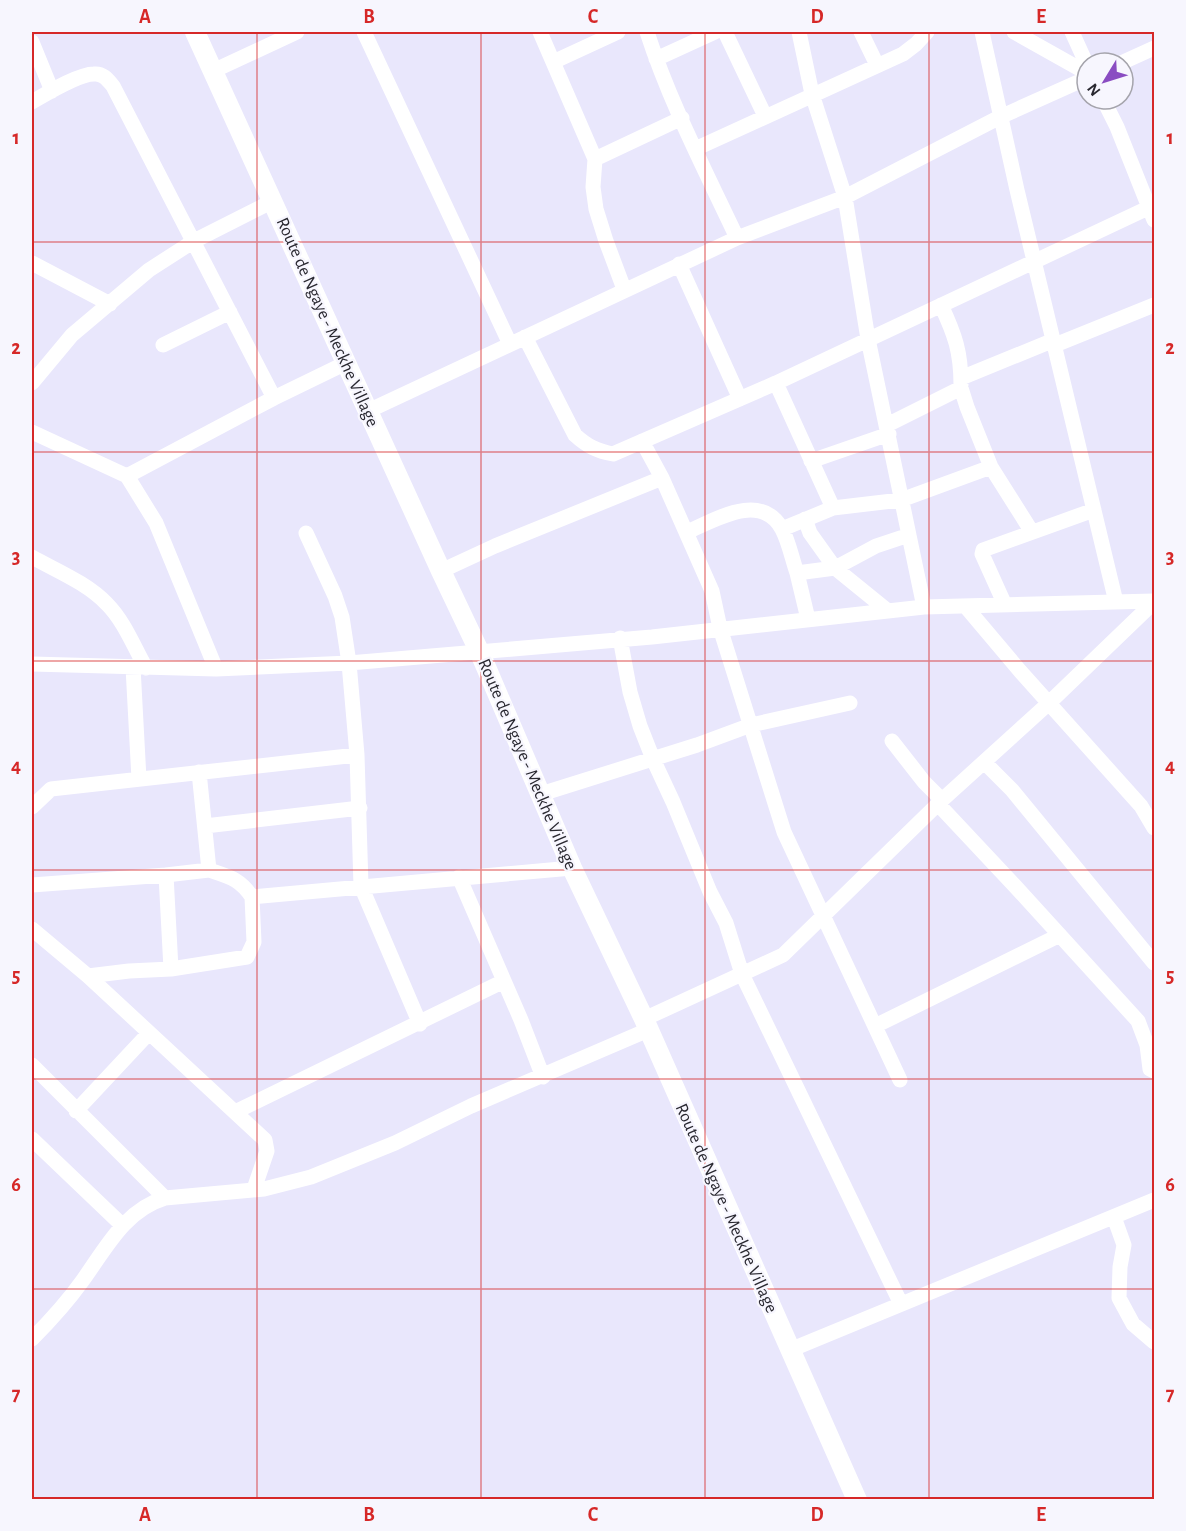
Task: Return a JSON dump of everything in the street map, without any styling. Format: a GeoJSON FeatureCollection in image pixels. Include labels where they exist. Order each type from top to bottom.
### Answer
{"type":"FeatureCollection","features":[{"type":"Feature","properties":{"kind":"main road","name":"Route de Ngaye - Meckhe Village"},"geometry":{"type":"LineString","coordinates":[[195,32],[480,653],[572,867],[646,1025],[856,1500]]}},
{"type":"Feature","properties":{"kind":"street"},"geometry":{"type":"LineString","coordinates":[[213,71],[297,32]]}},
{"type":"Feature","properties":{"kind":"street"},"geometry":{"type":"LineString","coordinates":[[364,32],[510,344]]}},
{"type":"Feature","properties":{"kind":"street"},"geometry":{"type":"LineString","coordinates":[[540,32],[595,159],[593,186],[596,209],[624,289]]}},
{"type":"Feature","properties":{"kind":"street"},"geometry":{"type":"LineString","coordinates":[[553,62],[618,32]]}},
{"type":"Feature","properties":{"kind":"street"},"geometry":{"type":"LineString","coordinates":[[648,32],[656,59],[737,238]]}},
{"type":"Feature","properties":{"kind":"street"},"geometry":{"type":"LineString","coordinates":[[656,59],[715,32]]}},
{"type":"Feature","properties":{"kind":"street"},"geometry":{"type":"LineString","coordinates":[[725,32],[765,116]]}},
{"type":"Feature","properties":{"kind":"street"},"geometry":{"type":"LineString","coordinates":[[799,32],[812,94],[845,197],[868,339],[924,608]]}},
{"type":"Feature","properties":{"kind":"street"},"geometry":{"type":"LineString","coordinates":[[861,32],[877,65]]}},
{"type":"Feature","properties":{"kind":"street"},"geometry":{"type":"LineString","coordinates":[[695,149],[903,54],[927,32]]}},
{"type":"Feature","properties":{"kind":"street"},"geometry":{"type":"LineString","coordinates":[[982,32],[1000,117],[1116,602]]}},
{"type":"Feature","properties":{"kind":"street"},"geometry":{"type":"LineString","coordinates":[[1014,32],[1075,66]]}},
{"type":"Feature","properties":{"kind":"street"},"geometry":{"type":"LineString","coordinates":[[1072,32],[1081,51]]}},
{"type":"Feature","properties":{"kind":"street"},"geometry":{"type":"LineString","coordinates":[[32,42],[52,91]]}},
{"type":"Feature","properties":{"kind":"street"},"geometry":{"type":"LineString","coordinates":[[1135,57],[1155,48]]}},
{"type":"Feature","properties":{"kind":"street"},"geometry":{"type":"LineString","coordinates":[[32,102],[95,73],[106,77],[113,86],[274,398]]}},
{"type":"Feature","properties":{"kind":"street"},"geometry":{"type":"LineString","coordinates":[[368,411],[679,264],[737,238],[845,197],[1000,117],[1075,83]]}},
{"type":"Feature","properties":{"kind":"street"},"geometry":{"type":"LineString","coordinates":[[525,337],[575,435],[586,445],[599,452],[613,454],[776,383],[1035,261],[1152,214],[1109,111]]}},
{"type":"Feature","properties":{"kind":"street"},"geometry":{"type":"LineString","coordinates":[[595,159],[682,118]]}},
{"type":"Feature","properties":{"kind":"street"},"geometry":{"type":"LineString","coordinates":[[32,383],[72,335],[149,270],[194,241],[273,201]]}},
{"type":"Feature","properties":{"kind":"street"},"geometry":{"type":"LineString","coordinates":[[32,263],[110,304]]}},
{"type":"Feature","properties":{"kind":"street"},"geometry":{"type":"LineString","coordinates":[[679,264],[740,399]]}},
{"type":"Feature","properties":{"kind":"street"},"geometry":{"type":"LineString","coordinates":[[811,461],[888,430],[961,383],[1054,343],[1155,304]]}},
{"type":"Feature","properties":{"kind":"street"},"geometry":{"type":"LineString","coordinates":[[941,305],[956,338],[961,383],[967,407],[991,467],[1032,532]]}},
{"type":"Feature","properties":{"kind":"street"},"geometry":{"type":"LineString","coordinates":[[163,345],[230,312]]}},
{"type":"Feature","properties":{"kind":"street"},"geometry":{"type":"LineString","coordinates":[[127,476],[274,398],[346,363]]}},
{"type":"Feature","properties":{"kind":"street"},"geometry":{"type":"LineString","coordinates":[[776,383],[833,508]]}},
{"type":"Feature","properties":{"kind":"street"},"geometry":{"type":"LineString","coordinates":[[32,432],[127,476],[156,523],[216,669]]}},
{"type":"Feature","properties":{"kind":"street"},"geometry":{"type":"LineString","coordinates":[[642,441],[662,478],[712,591],[720,628],[784,832],[900,1080]]}},
{"type":"Feature","properties":{"kind":"street"},"geometry":{"type":"LineString","coordinates":[[782,529],[833,508],[901,500],[991,467]]}},
{"type":"Feature","properties":{"kind":"street"},"geometry":{"type":"LineString","coordinates":[[441,571],[495,546],[662,478]]}},
{"type":"Feature","properties":{"kind":"street"},"geometry":{"type":"LineString","coordinates":[[687,532],[729,513],[759,510],[770,514],[782,529],[797,573],[808,619]]}},
{"type":"Feature","properties":{"kind":"street"},"geometry":{"type":"LineString","coordinates":[[1005,605],[982,554],[983,550],[1094,510]]}},
{"type":"Feature","properties":{"kind":"street"},"geometry":{"type":"LineString","coordinates":[[805,519],[810,533],[835,568],[888,611]]}},
{"type":"Feature","properties":{"kind":"street"},"geometry":{"type":"LineString","coordinates":[[306,533],[335,596],[342,618],[349,663],[357,754],[361,886],[420,1023]]}},
{"type":"Feature","properties":{"kind":"street"},"geometry":{"type":"LineString","coordinates":[[797,573],[835,568],[876,546],[909,535]]}},
{"type":"Feature","properties":{"kind":"street"},"geometry":{"type":"LineString","coordinates":[[32,557],[89,589],[107,603],[117,616],[140,667],[139,779]]}},
{"type":"Feature","properties":{"kind":"street"},"geometry":{"type":"LineString","coordinates":[[32,664],[216,669],[349,663],[480,653],[924,608],[1155,601]]}},
{"type":"Feature","properties":{"kind":"street"},"geometry":{"type":"LineString","coordinates":[[32,1339],[82,1282],[122,1225],[145,1206],[165,1198],[264,1189],[311,1177],[395,1143],[471,1106],[543,1077],[783,955],[940,802],[1049,703],[1155,601]]}},
{"type":"Feature","properties":{"kind":"street"},"geometry":{"type":"LineString","coordinates":[[966,607],[1141,806],[1155,828]]}},
{"type":"Feature","properties":{"kind":"street"},"geometry":{"type":"LineString","coordinates":[[620,639],[630,692],[653,759],[710,892],[726,923],[742,974],[901,1304]]}},
{"type":"Feature","properties":{"kind":"street"},"geometry":{"type":"LineString","coordinates":[[541,794],[751,725],[850,703]]}},
{"type":"Feature","properties":{"kind":"street"},"geometry":{"type":"LineString","coordinates":[[892,741],[940,802],[1138,1021],[1147,1045],[1150,1069],[1155,1071]]}},
{"type":"Feature","properties":{"kind":"street"},"geometry":{"type":"LineString","coordinates":[[32,807],[51,789],[357,754]]}},
{"type":"Feature","properties":{"kind":"street"},"geometry":{"type":"LineString","coordinates":[[984,762],[1012,790],[1155,963]]}},
{"type":"Feature","properties":{"kind":"street"},"geometry":{"type":"LineString","coordinates":[[200,772],[209,870]]}},
{"type":"Feature","properties":{"kind":"street"},"geometry":{"type":"LineString","coordinates":[[205,826],[360,808]]}},
{"type":"Feature","properties":{"kind":"street"},"geometry":{"type":"LineString","coordinates":[[252,897],[572,867]]}},
{"type":"Feature","properties":{"kind":"street"},"geometry":{"type":"LineString","coordinates":[[32,885],[209,870],[234,878],[244,885],[252,897],[254,942],[247,957],[171,969],[88,976]]}},
{"type":"Feature","properties":{"kind":"street"},"geometry":{"type":"LineString","coordinates":[[166,875],[171,969]]}},
{"type":"Feature","properties":{"kind":"street"},"geometry":{"type":"LineString","coordinates":[[459,877],[543,1077]]}},
{"type":"Feature","properties":{"kind":"street"},"geometry":{"type":"LineString","coordinates":[[32,929],[88,976],[265,1140],[267,1151],[254,1189]]}},
{"type":"Feature","properties":{"kind":"street"},"geometry":{"type":"LineString","coordinates":[[874,1026],[1060,935]]}},
{"type":"Feature","properties":{"kind":"street"},"geometry":{"type":"LineString","coordinates":[[236,1112],[504,981]]}},
{"type":"Feature","properties":{"kind":"street"},"geometry":{"type":"LineString","coordinates":[[76,1111],[149,1033]]}},
{"type":"Feature","properties":{"kind":"street"},"geometry":{"type":"LineString","coordinates":[[32,1065],[165,1198]]}},
{"type":"Feature","properties":{"kind":"street"},"geometry":{"type":"LineString","coordinates":[[32,1139],[122,1225]]}},
{"type":"Feature","properties":{"kind":"street"},"geometry":{"type":"LineString","coordinates":[[790,1350],[1155,1200]]}},
{"type":"Feature","properties":{"kind":"street"},"geometry":{"type":"LineString","coordinates":[[1114,1217],[1124,1245],[1120,1267],[1119,1298],[1133,1324],[1155,1342]]}}]}
